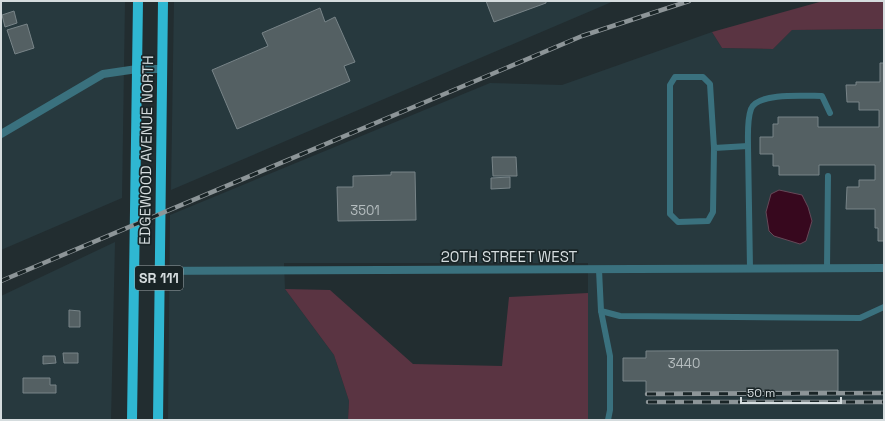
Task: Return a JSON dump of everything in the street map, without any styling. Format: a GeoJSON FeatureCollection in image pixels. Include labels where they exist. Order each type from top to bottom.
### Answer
{"type":"FeatureCollection","features":[{"type":"Feature","properties":{"kind":"main road","name":"EDGEWOOD AVENUE NORTH"},"geometry":{"type":"LineString","coordinates":[[132,420],[138,1]]}},
{"type":"Feature","properties":{"kind":"main road","name":"EDGEWOOD AVENUE NORTH"},"geometry":{"type":"LineString","coordinates":[[158,420],[162,213],[163,1]]}},
{"type":"Feature","properties":{"kind":"street"},"geometry":{"type":"LineString","coordinates":[[1,134],[103,74],[137,69],[163,69]]}},
{"type":"Feature","properties":{"kind":"street","name":"20TH STREET WEST"},"geometry":{"type":"LineString","coordinates":[[134,271],[884,268]]}},
{"type":"Feature","properties":{"kind":"lane"},"geometry":{"type":"LineString","coordinates":[[703,76],[710,84],[714,148],[713,212],[708,221],[678,222],[670,214],[670,85],[675,77],[703,76]]}},
{"type":"Feature","properties":{"kind":"lane"},"geometry":{"type":"LineString","coordinates":[[750,268],[748,146],[751,107],[757,101],[768,97],[822,96],[830,113]]}},
{"type":"Feature","properties":{"kind":"lane"},"geometry":{"type":"LineString","coordinates":[[714,148],[748,146]]}},
{"type":"Feature","properties":{"kind":"lane"},"geometry":{"type":"LineString","coordinates":[[828,176],[828,268]]}},
{"type":"Feature","properties":{"kind":"lane"},"geometry":{"type":"LineString","coordinates":[[599,270],[601,311],[610,356],[610,410],[608,420]]}},
{"type":"Feature","properties":{"kind":"lane"},"geometry":{"type":"LineString","coordinates":[[601,311],[620,316],[860,318],[884,307]]}},
{"type":"Feature","properties":{"kind":"shaded area"},"geometry":{"type":"Polygon","coordinates":[[[1,1],[125,1],[122,198],[1,250],[1,1]]]}},
{"type":"Feature","properties":{"kind":"shaded area"},"geometry":{"type":"Polygon","coordinates":[[[174,1],[614,1],[171,190],[174,1]]]}},
{"type":"Feature","properties":{"kind":"shaded area"},"geometry":{"type":"Polygon","coordinates":[[[823,1],[884,1],[884,29],[792,30],[773,49],[722,48],[712,32],[823,1]]]}},
{"type":"Feature","properties":{"kind":"shaded area"},"geometry":{"type":"Polygon","coordinates":[[[884,29],[884,420],[588,420],[588,263],[284,263],[285,289],[334,355],[349,401],[348,420],[168,420],[170,215],[490,83],[562,85],[712,32],[722,48],[773,49],[792,30],[884,29]]]}},
{"type":"Feature","properties":{"kind":"shaded area"},"geometry":{"type":"Polygon","coordinates":[[[779,190],[802,195],[808,207],[812,221],[806,241],[800,244],[774,236],[769,231],[766,212],[771,194],[779,190]]]}},
{"type":"Feature","properties":{"kind":"shaded area"},"geometry":{"type":"Polygon","coordinates":[[[115,242],[111,420],[1,420],[1,296],[115,242]]]}},
{"type":"Feature","properties":{"kind":"shaded area"},"geometry":{"type":"Polygon","coordinates":[[[285,289],[330,290],[413,364],[502,366],[509,297],[588,293],[588,420],[348,420],[349,401],[334,355],[285,289]]]}},
{"type":"Feature","properties":{"kind":"building"},"geometry":{"type":"Polygon","coordinates":[[[486,1],[546,1],[546,3],[494,22],[486,1]]]}},
{"type":"Feature","properties":{"kind":"building"},"geometry":{"type":"Polygon","coordinates":[[[320,8],[325,22],[335,17],[355,62],[344,66],[350,81],[237,129],[212,70],[268,46],[262,33],[320,8]]]}},
{"type":"Feature","properties":{"kind":"building"},"geometry":{"type":"Polygon","coordinates":[[[14,11],[17,23],[5,27],[2,15],[14,11]]]}},
{"type":"Feature","properties":{"kind":"building"},"geometry":{"type":"Polygon","coordinates":[[[27,24],[34,48],[15,54],[7,30],[27,24]]]}},
{"type":"Feature","properties":{"kind":"building"},"geometry":{"type":"Polygon","coordinates":[[[880,63],[884,63],[884,241],[878,241],[878,228],[875,228],[875,209],[846,209],[847,187],[859,187],[859,180],[875,180],[875,165],[819,165],[819,175],[779,175],[779,166],[773,166],[773,154],[760,154],[760,137],[773,137],[773,124],[778,124],[778,117],[818,117],[818,127],[879,127],[879,110],[859,110],[859,102],[847,102],[846,85],[856,85],[856,82],[880,82],[880,63]]]}},
{"type":"Feature","properties":{"kind":"building"},"geometry":{"type":"Polygon","coordinates":[[[492,157],[516,157],[517,176],[493,176],[492,157]]]}},
{"type":"Feature","properties":{"kind":"building"},"geometry":{"type":"Polygon","coordinates":[[[391,172],[415,172],[416,220],[338,221],[337,187],[353,187],[353,176],[391,175],[391,172]]]}},
{"type":"Feature","properties":{"kind":"building"},"geometry":{"type":"Polygon","coordinates":[[[510,177],[510,188],[491,189],[491,178],[510,177]]]}},
{"type":"Feature","properties":{"kind":"building"},"geometry":{"type":"Polygon","coordinates":[[[69,310],[80,311],[80,327],[69,327],[69,310]]]}},
{"type":"Feature","properties":{"kind":"building"},"geometry":{"type":"Polygon","coordinates":[[[838,350],[838,391],[646,392],[646,381],[623,381],[623,358],[646,358],[646,351],[838,350]]]}},
{"type":"Feature","properties":{"kind":"building"},"geometry":{"type":"Polygon","coordinates":[[[63,353],[78,353],[78,363],[64,363],[63,353]]]}},
{"type":"Feature","properties":{"kind":"building"},"geometry":{"type":"Polygon","coordinates":[[[43,356],[55,356],[56,363],[43,364],[43,356]]]}},
{"type":"Feature","properties":{"kind":"building"},"geometry":{"type":"Polygon","coordinates":[[[23,378],[50,378],[50,385],[56,385],[56,393],[23,393],[23,378]]]}},
{"type":"Feature","properties":{"kind":"railway"},"geometry":{"type":"LineString","coordinates":[[1,281],[582,36],[689,1]]}},
{"type":"Feature","properties":{"kind":"railway"},"geometry":{"type":"LineString","coordinates":[[647,394],[884,393]]}},
{"type":"Feature","properties":{"kind":"railway"},"geometry":{"type":"LineString","coordinates":[[648,402],[884,402]]}}]}
